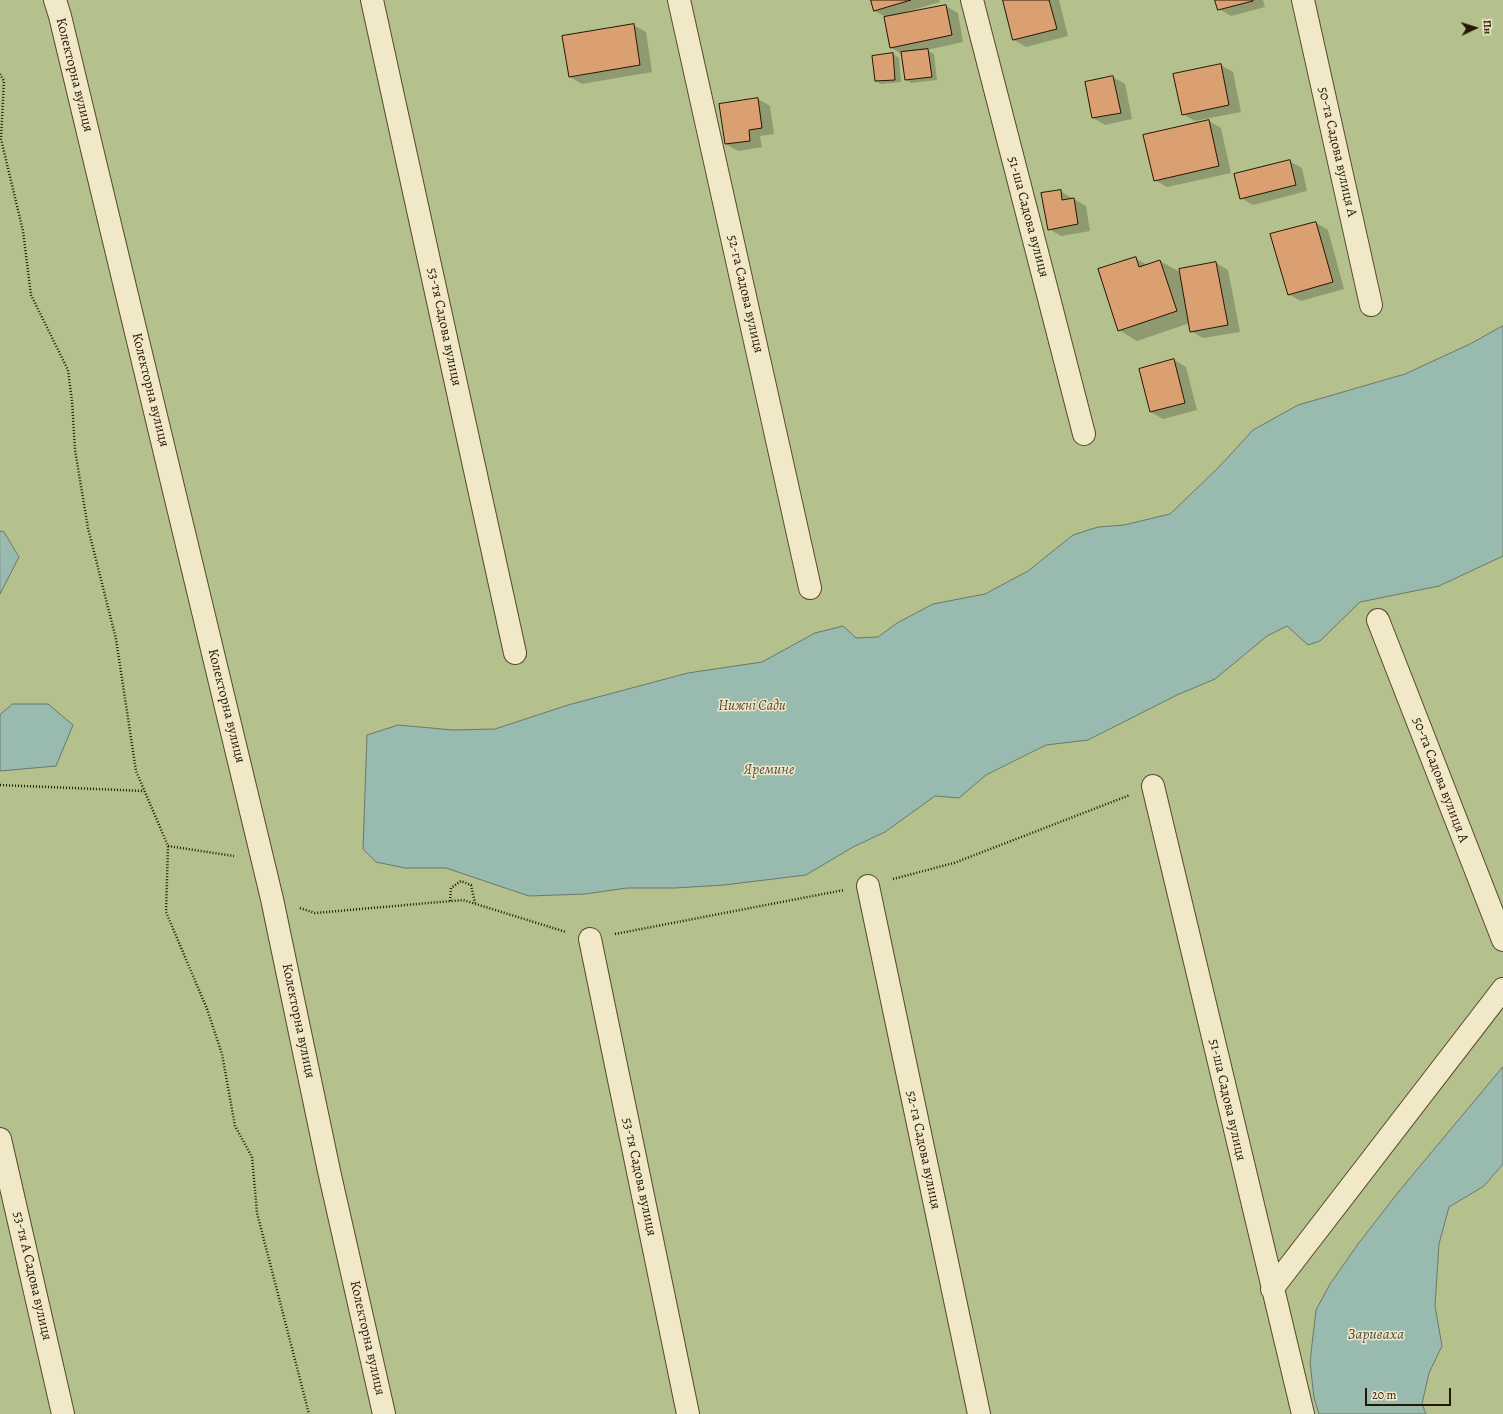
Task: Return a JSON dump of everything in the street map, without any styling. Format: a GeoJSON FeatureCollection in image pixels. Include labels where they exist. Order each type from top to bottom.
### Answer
{"type":"FeatureCollection","features":[{"type":"Feature","properties":{"kind":"street","name":"Колекторна вулиця"},"geometry":{"type":"LineString","coordinates":[[55,0],[263,860],[329,1171],[384,1414]]}},
{"type":"Feature","properties":{"kind":"street","name":"53-тя Садова вулиця"},"geometry":{"type":"LineString","coordinates":[[372,0],[515,653]]}},
{"type":"Feature","properties":{"kind":"street","name":"52-га Садова вулиця"},"geometry":{"type":"LineString","coordinates":[[679,0],[810,588]]}},
{"type":"Feature","properties":{"kind":"street","name":"51-ша Садова вулиця"},"geometry":{"type":"LineString","coordinates":[[972,0],[1084,434]]}},
{"type":"Feature","properties":{"kind":"street","name":"50-та Садова вулиця А"},"geometry":{"type":"LineString","coordinates":[[1303,0],[1371,305]]}},
{"type":"Feature","properties":{"kind":"street","name":"50-та Садова вулиця А"},"geometry":{"type":"LineString","coordinates":[[1378,620],[1503,940]]}},
{"type":"Feature","properties":{"kind":"street","name":"51-ша Садова вулиця"},"geometry":{"type":"LineString","coordinates":[[1152,786],[1303,1414]]}},
{"type":"Feature","properties":{"kind":"street","name":"52-га Садова вулиця"},"geometry":{"type":"LineString","coordinates":[[868,886],[979,1414]]}},
{"type":"Feature","properties":{"kind":"street","name":"53-тя Садова вулиця"},"geometry":{"type":"LineString","coordinates":[[590,939],[688,1414]]}},
{"type":"Feature","properties":{"kind":"street"},"geometry":{"type":"LineString","coordinates":[[1272,1289],[1503,989]]}},
{"type":"Feature","properties":{"kind":"street","name":"53-тя А Садова вулиця"},"geometry":{"type":"LineString","coordinates":[[0,1139],[63,1414]]}},
{"type":"Feature","properties":{"kind":"path"},"geometry":{"type":"LineString","coordinates":[[0,74],[4,81],[2,139],[23,232],[30,295],[68,370],[72,401],[75,450],[88,528],[116,639],[136,771],[168,846],[166,912],[207,1010],[222,1054],[235,1126],[252,1158],[257,1213],[310,1414]]}},
{"type":"Feature","properties":{"kind":"path"},"geometry":{"type":"LineString","coordinates":[[0,785],[144,791]]}},
{"type":"Feature","properties":{"kind":"path"},"geometry":{"type":"LineString","coordinates":[[272,899],[315,913],[463,900],[590,939],[868,886],[954,863],[1152,786]]}},
{"type":"Feature","properties":{"kind":"path"},"geometry":{"type":"LineString","coordinates":[[168,846],[263,860]]}},
{"type":"Feature","properties":{"kind":"path"},"geometry":{"type":"LineString","coordinates":[[450,901],[450,888],[462,881],[471,885],[476,904]]}},
{"type":"Feature","properties":{"kind":"green space","name":"Нижні Сади"},"geometry":{"type":"Polygon","coordinates":[[[0,0],[1503,0],[1503,1414],[0,1414],[0,0]]]}},
{"type":"Feature","properties":{"kind":"water","name":"Яремине"},"geometry":{"type":"Polygon","coordinates":[[[1503,326],[1503,556],[1439,586],[1360,602],[1320,641],[1308,645],[1287,626],[1267,636],[1215,679],[1177,695],[1088,740],[1046,745],[986,775],[959,798],[935,796],[885,832],[853,847],[806,875],[724,885],[675,888],[627,888],[585,894],[529,896],[446,868],[405,868],[376,862],[363,849],[367,735],[398,725],[453,730],[495,729],[568,705],[688,673],[762,662],[815,633],[843,626],[856,638],[878,637],[897,623],[933,604],[985,594],[1028,571],[1073,535],[1098,527],[1124,525],[1170,514],[1218,468],[1253,430],[1298,405],[1405,374],[1470,344],[1503,326]]]}},
{"type":"Feature","properties":{"kind":"water"},"geometry":{"type":"Polygon","coordinates":[[[0,531],[4,532],[19,557],[0,594],[0,531]]]}},
{"type":"Feature","properties":{"kind":"water"},"geometry":{"type":"Polygon","coordinates":[[[13,704],[48,704],[73,725],[56,766],[0,771],[0,715],[13,704]]]}},
{"type":"Feature","properties":{"kind":"water","name":"Зариваха"},"geometry":{"type":"Polygon","coordinates":[[[1503,1067],[1503,1164],[1484,1186],[1449,1207],[1439,1244],[1435,1306],[1442,1346],[1429,1373],[1422,1404],[1426,1414],[1319,1414],[1314,1398],[1310,1362],[1316,1310],[1330,1284],[1358,1244],[1400,1190],[1503,1067]]]}},
{"type":"Feature","properties":{"kind":"building"},"geometry":{"type":"Polygon","coordinates":[[[871,0],[911,0],[874,11],[871,0]]]}},
{"type":"Feature","properties":{"kind":"building"},"geometry":{"type":"Polygon","coordinates":[[[1003,0],[1049,0],[1057,29],[1013,40],[1003,0]]]}},
{"type":"Feature","properties":{"kind":"building"},"geometry":{"type":"Polygon","coordinates":[[[1215,0],[1253,0],[1253,1],[1218,10],[1215,0]]]}},
{"type":"Feature","properties":{"kind":"building"},"geometry":{"type":"Polygon","coordinates":[[[946,5],[952,35],[890,48],[884,17],[946,5]]]}},
{"type":"Feature","properties":{"kind":"building"},"geometry":{"type":"Polygon","coordinates":[[[634,24],[640,65],[569,77],[562,36],[634,24]]]}},
{"type":"Feature","properties":{"kind":"building"},"geometry":{"type":"Polygon","coordinates":[[[928,49],[932,77],[905,80],[901,52],[928,49]]]}},
{"type":"Feature","properties":{"kind":"building"},"geometry":{"type":"Polygon","coordinates":[[[893,53],[895,80],[875,81],[872,56],[893,53]]]}},
{"type":"Feature","properties":{"kind":"building"},"geometry":{"type":"Polygon","coordinates":[[[1221,64],[1229,105],[1182,115],[1173,74],[1221,64]]]}},
{"type":"Feature","properties":{"kind":"building"},"geometry":{"type":"Polygon","coordinates":[[[1113,76],[1121,113],[1092,118],[1085,82],[1113,76]]]}},
{"type":"Feature","properties":{"kind":"building"},"geometry":{"type":"Polygon","coordinates":[[[758,98],[762,128],[749,130],[750,141],[725,144],[719,104],[758,98]]]}},
{"type":"Feature","properties":{"kind":"building"},"geometry":{"type":"Polygon","coordinates":[[[1209,120],[1219,166],[1154,181],[1143,135],[1209,120]]]}},
{"type":"Feature","properties":{"kind":"building"},"geometry":{"type":"Polygon","coordinates":[[[1290,160],[1296,185],[1240,199],[1234,174],[1290,160]]]}},
{"type":"Feature","properties":{"kind":"building"},"geometry":{"type":"Polygon","coordinates":[[[1061,190],[1062,200],[1074,198],[1078,224],[1048,230],[1041,193],[1061,190]]]}},
{"type":"Feature","properties":{"kind":"building"},"geometry":{"type":"Polygon","coordinates":[[[1316,222],[1333,282],[1288,295],[1270,234],[1316,222]]]}},
{"type":"Feature","properties":{"kind":"building"},"geometry":{"type":"Polygon","coordinates":[[[1136,257],[1139,267],[1160,260],[1177,311],[1118,331],[1098,269],[1136,257]]]}},
{"type":"Feature","properties":{"kind":"building"},"geometry":{"type":"Polygon","coordinates":[[[1216,262],[1228,325],[1190,332],[1179,269],[1216,262]]]}},
{"type":"Feature","properties":{"kind":"building"},"geometry":{"type":"Polygon","coordinates":[[[1174,359],[1185,403],[1150,412],[1139,369],[1174,359]]]}}]}
